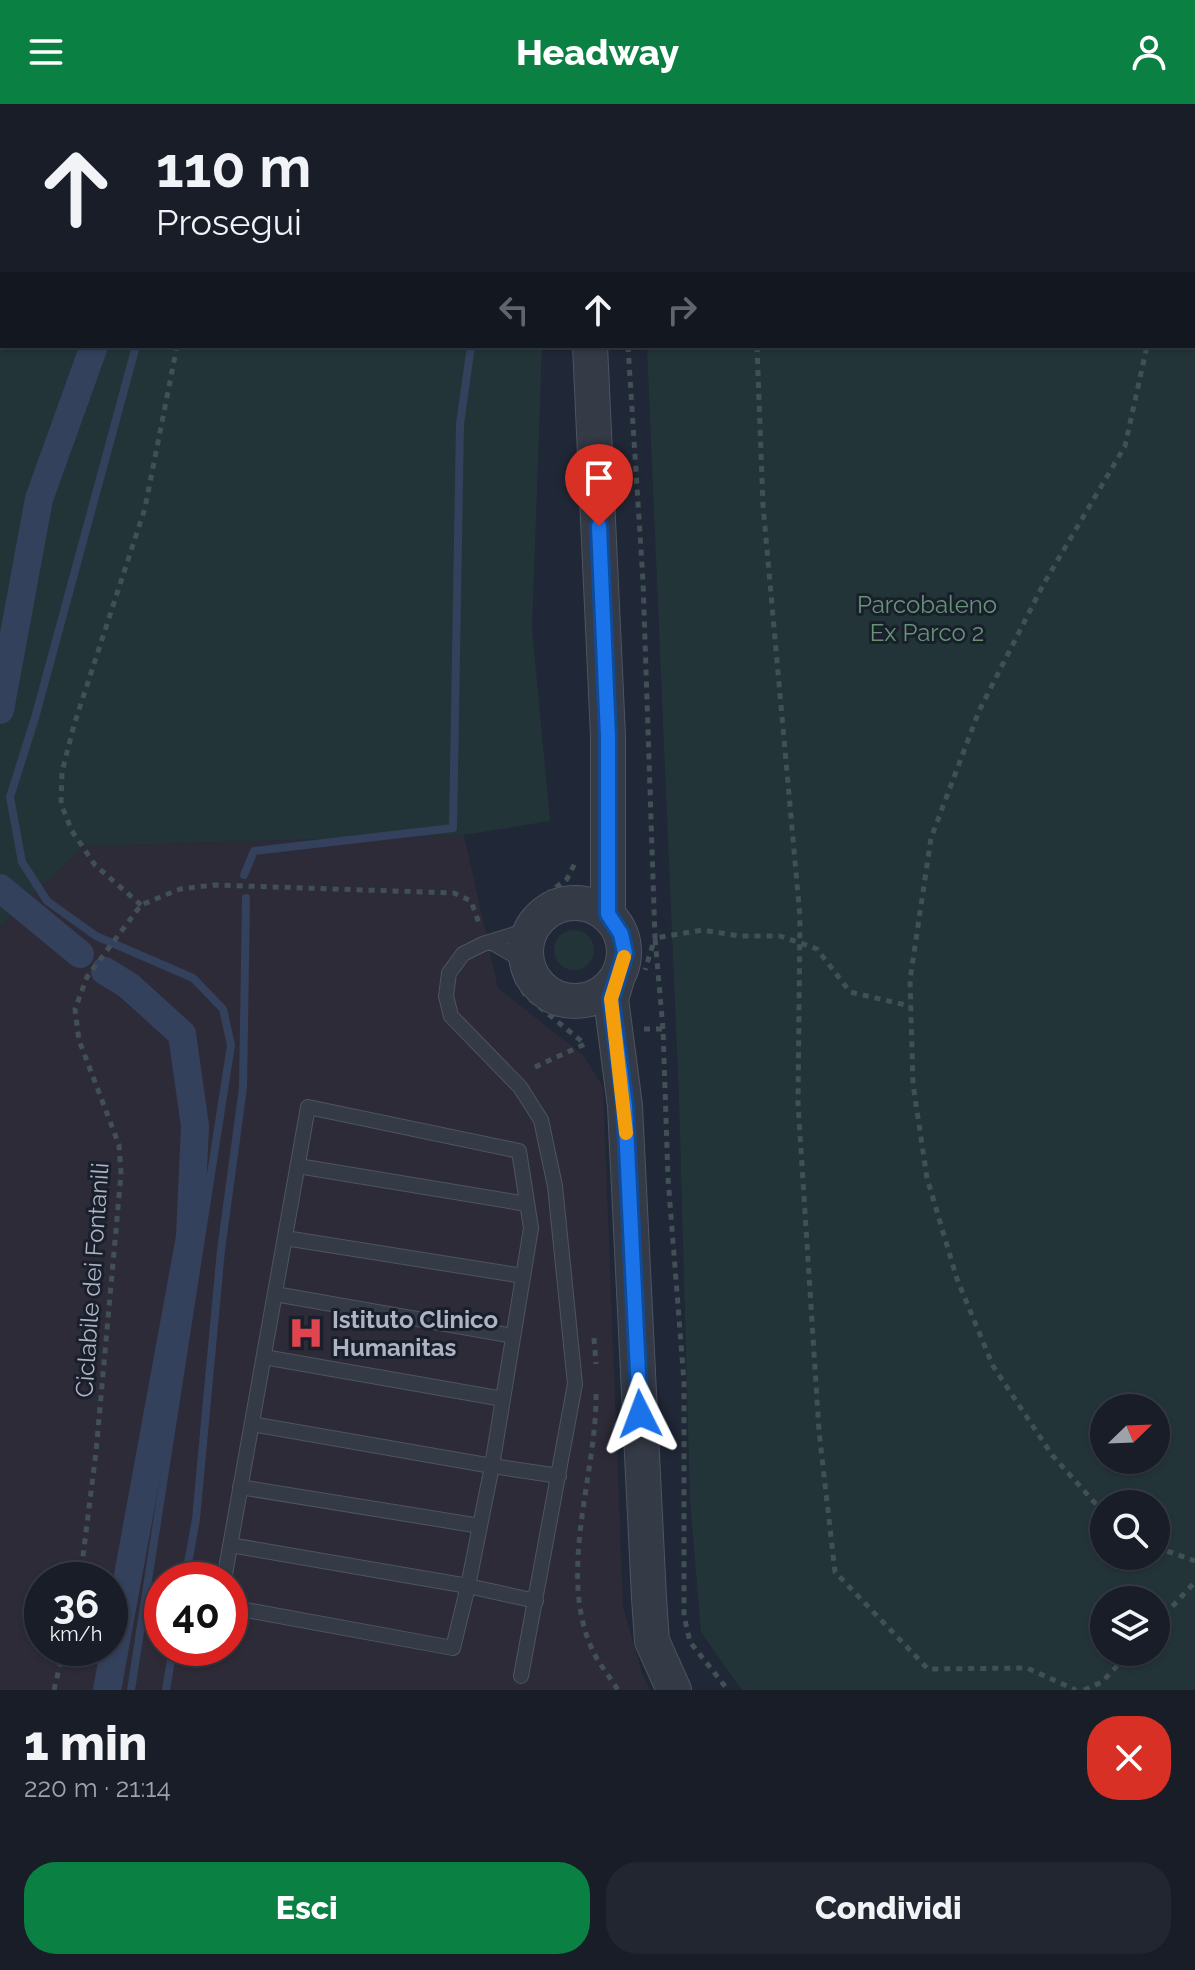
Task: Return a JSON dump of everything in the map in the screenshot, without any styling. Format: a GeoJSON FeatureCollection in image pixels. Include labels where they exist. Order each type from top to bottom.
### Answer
{"type":"FeatureCollection","features":[{"type":"Feature","properties":{"kind":"street"},"geometry":{"type":"LineString","coordinates":[[590,348],[608,736],[608,914],[624,943],[622,966],[629,981]]}},
{"type":"Feature","properties":{"kind":"street"},"geometry":{"type":"LineString","coordinates":[[609,821],[581,882],[562,904],[528,919],[526,946],[527,963],[534,979],[587,1020],[617,1058]]}},
{"type":"Feature","properties":{"kind":"street"},"geometry":{"type":"LineString","coordinates":[[562,904],[585,903],[608,914]]}},
{"type":"Feature","properties":{"kind":"street"},"geometry":{"type":"LineString","coordinates":[[552,995],[576,1002],[629,981]]}},
{"type":"Feature","properties":{"kind":"street"},"geometry":{"type":"LineString","coordinates":[[629,981],[611,999],[625,1106],[652,1641],[674,1690]]}},
{"type":"Feature","properties":{"kind":"lane"},"geometry":{"type":"LineString","coordinates":[[521,1676],[575,1384],[550,1148],[541,1120],[520,1087],[451,1016],[446,996],[449,973],[463,954],[491,942],[528,919]]}},
{"type":"Feature","properties":{"kind":"lane"},"geometry":{"type":"LineString","coordinates":[[491,942],[527,963]]}},
{"type":"Feature","properties":{"kind":"lane"},"geometry":{"type":"LineString","coordinates":[[227,1562],[308,1107],[519,1151],[531,1228],[492,1466],[453,1648],[248,1610]]}},
{"type":"Feature","properties":{"kind":"lane"},"geometry":{"type":"LineString","coordinates":[[298,1166],[527,1204]]}},
{"type":"Feature","properties":{"kind":"lane"},"geometry":{"type":"LineString","coordinates":[[285,1238],[523,1276]]}},
{"type":"Feature","properties":{"kind":"lane"},"geometry":{"type":"LineString","coordinates":[[275,1294],[513,1336]]}},
{"type":"Feature","properties":{"kind":"lane"},"geometry":{"type":"LineString","coordinates":[[264,1357],[503,1399]]}},
{"type":"Feature","properties":{"kind":"lane"},"geometry":{"type":"LineString","coordinates":[[252,1424],[559,1476]]}},
{"type":"Feature","properties":{"kind":"lane"},"geometry":{"type":"LineString","coordinates":[[240,1487],[480,1526]]}},
{"type":"Feature","properties":{"kind":"lane"},"geometry":{"type":"LineString","coordinates":[[230,1545],[468,1586],[536,1601]]}},
{"type":"Feature","properties":{"kind":"path"},"geometry":{"type":"LineString","coordinates":[[177,348],[145,508],[74,725],[62,772],[61,804],[72,831],[95,865],[141,905],[180,889],[214,885],[411,891],[454,893],[471,901],[479,923],[490,921]]}},
{"type":"Feature","properties":{"kind":"path"},"geometry":{"type":"LineString","coordinates":[[628,348],[643,581],[655,938],[663,1029],[668,1178],[684,1382],[684,1616],[690,1642],[728,1690]]}},
{"type":"Feature","properties":{"kind":"path"},"geometry":{"type":"LineString","coordinates":[[757,348],[763,505],[800,943],[798,1103],[819,1431],[835,1572],[928,1669],[1027,1668],[1076,1690]]}},
{"type":"Feature","properties":{"kind":"path"},"geometry":{"type":"LineString","coordinates":[[1090,1497],[1052,1455],[993,1366],[957,1279],[927,1178],[913,1084],[910,980],[931,838],[979,711],[1043,585],[1125,446],[1147,348]]}},
{"type":"Feature","properties":{"kind":"path"},"geometry":{"type":"LineString","coordinates":[[528,919],[567,879],[578,857]]}},
{"type":"Feature","properties":{"kind":"path","name":"Ciclabile dei Fontanili"},"geometry":{"type":"LineString","coordinates":[[82,1562],[96,1452],[121,1174],[119,1145],[79,1040],[75,1009],[87,977],[105,949],[141,905]]}},
{"type":"Feature","properties":{"kind":"path"},"geometry":{"type":"LineString","coordinates":[[629,981],[655,938],[702,930],[740,936],[780,936],[817,949],[850,992],[910,1006]]}},
{"type":"Feature","properties":{"kind":"path"},"geometry":{"type":"LineString","coordinates":[[640,1029],[663,1029]]}},
{"type":"Feature","properties":{"kind":"path"},"geometry":{"type":"LineString","coordinates":[[531,1069],[585,1044]]}},
{"type":"Feature","properties":{"kind":"path"},"geometry":{"type":"LineString","coordinates":[[1170,1552],[1195,1561]]}},
{"type":"Feature","properties":{"kind":"path"},"geometry":{"type":"LineString","coordinates":[[1170,1609],[1195,1582]]}},
{"type":"Feature","properties":{"kind":"path"},"geometry":{"type":"LineString","coordinates":[[54,1690],[60,1666]]}},
{"type":"Feature","properties":{"kind":"path"},"geometry":{"type":"LineString","coordinates":[[1084,1690],[1102,1682],[1117,1666]]}},
{"type":"Feature","properties":{"kind":"shaded area","name":"Istituto Clinico Humanitas"},"geometry":{"type":"Polygon","coordinates":[[[464,835],[498,988],[583,1055],[603,1087],[623,1607],[650,1690],[0,1690],[0,927],[84,846],[464,835]]]}},
{"type":"Feature","properties":{"kind":"green space"},"geometry":{"type":"Polygon","coordinates":[[[0,348],[542,348],[532,629],[550,821],[464,835],[84,846],[0,927],[0,348]]]}},
{"type":"Feature","properties":{"kind":"green space","name":"Parcobaleno Ex Parco 2"},"geometry":{"type":"Polygon","coordinates":[[[647,348],[1195,348],[1195,1690],[742,1690],[701,1632],[690,1499],[679,1096],[647,348]]]}},
{"type":"Feature","properties":{"kind":"green space"},"geometry":{"type":"Polygon","coordinates":[[[574,930],[588,936],[594,950],[588,964],[574,970],[560,964],[554,950],[560,936],[574,930]]]}},
{"type":"Feature","properties":{"kind":"waterway"},"geometry":{"type":"LineString","coordinates":[[0,710],[39,499],[93,348]]}},
{"type":"Feature","properties":{"kind":"waterway"},"geometry":{"type":"LineString","coordinates":[[131,1690],[231,1045],[223,1009],[193,978],[96,936],[47,901],[22,862],[10,797],[35,718],[135,348]]}},
{"type":"Feature","properties":{"kind":"waterway"},"geometry":{"type":"LineString","coordinates":[[244,875],[254,851],[453,828],[460,424],[471,348]]}},
{"type":"Feature","properties":{"kind":"waterway"},"geometry":{"type":"LineString","coordinates":[[0,888],[80,954]]}},
{"type":"Feature","properties":{"kind":"waterway"},"geometry":{"type":"LineString","coordinates":[[188,1562],[196,1519],[221,1250],[243,1088],[246,898]]}},
{"type":"Feature","properties":{"kind":"waterway"},"geometry":{"type":"LineString","coordinates":[[105,971],[129,986],[182,1034],[195,1126],[190,1237],[107,1690]]}},
{"type":"Feature","properties":{"kind":"waterway"},"geometry":{"type":"LineString","coordinates":[[166,1690],[170,1666]]}},
{"type":"Feature","properties":{"kind":"slow traffic"},"geometry":{"type":"LineString","coordinates":[[624,957],[611,999],[617,1033],[617,1058],[623,1080],[626,1133]]}},
{"type":"Feature","properties":{"kind":"place","name":"Istituto Clinico Humanitas"},"geometry":{"type":"Point","coordinates":[306,1333]}},
{"type":"Feature","properties":{"kind":"route"},"geometry":{"type":"LineString","coordinates":[[599,526],[608,736],[608,914],[621,934],[625,953],[611,999],[625,1106],[640,1414]]}}]}
